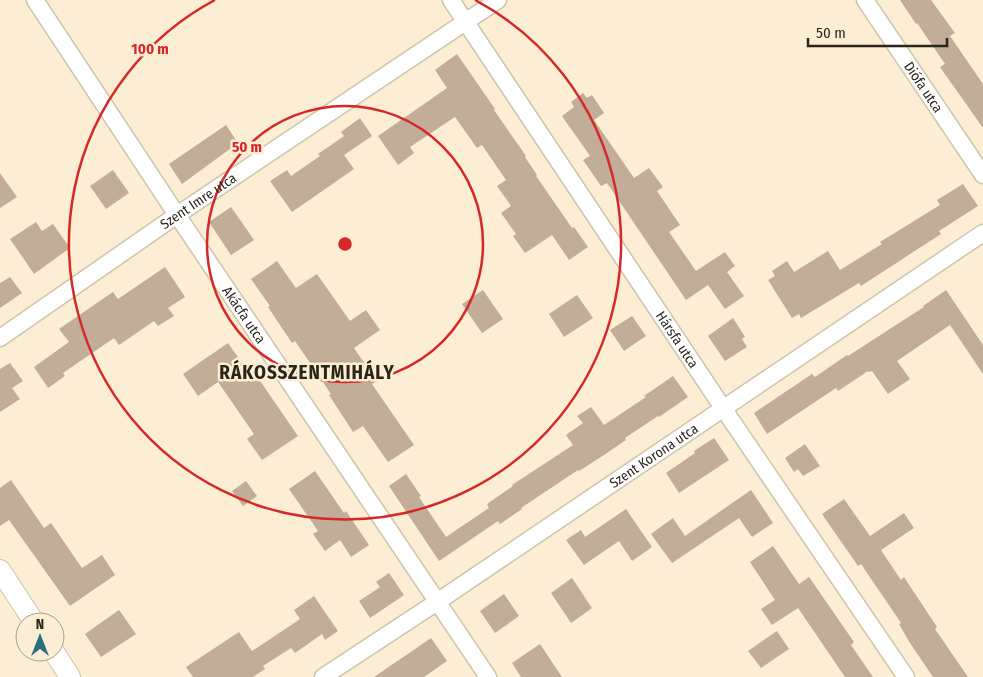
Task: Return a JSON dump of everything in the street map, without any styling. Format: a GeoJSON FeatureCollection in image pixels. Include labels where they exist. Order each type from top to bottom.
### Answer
{"type":"FeatureCollection","features":[{"type":"Feature","properties":{"kind":"street","name":"Akácfa utca"},"geometry":{"type":"LineString","coordinates":[[35,0],[177,216],[488,677]]}},
{"type":"Feature","properties":{"kind":"street","name":"Hársfa utca"},"geometry":{"type":"LineString","coordinates":[[451,0],[723,408],[906,677]]}},
{"type":"Feature","properties":{"kind":"street","name":"Szent Imre utca"},"geometry":{"type":"LineString","coordinates":[[0,338],[177,216],[498,0]]}},
{"type":"Feature","properties":{"kind":"street","name":"Diófa utca"},"geometry":{"type":"LineString","coordinates":[[865,0],[983,175]]}},
{"type":"Feature","properties":{"kind":"street","name":"Szent Korona utca"},"geometry":{"type":"LineString","coordinates":[[323,677],[983,233]]}},
{"type":"Feature","properties":{"kind":"street"},"geometry":{"type":"LineString","coordinates":[[0,570],[27,612]]}},
{"type":"Feature","properties":{"kind":"street"},"geometry":{"type":"LineString","coordinates":[[60,662],[70,677]]}},
{"type":"Feature","properties":{"kind":"building"},"geometry":{"type":"Polygon","coordinates":[[[900,0],[931,0],[955,33],[950,36],[983,84],[983,128],[940,67],[945,64],[900,0]]]}},
{"type":"Feature","properties":{"kind":"building"},"geometry":{"type":"Polygon","coordinates":[[[457,54],[526,156],[536,176],[572,228],[574,227],[588,247],[569,260],[552,235],[525,253],[513,236],[516,234],[501,213],[511,206],[497,186],[506,180],[482,145],[477,148],[455,117],[410,147],[414,153],[398,165],[378,136],[447,88],[435,70],[457,54]]]}},
{"type":"Feature","properties":{"kind":"building"},"geometry":{"type":"Polygon","coordinates":[[[583,93],[587,98],[592,95],[604,113],[594,120],[634,178],[649,168],[663,187],[657,191],[680,225],[669,232],[696,271],[725,252],[735,266],[727,272],[744,296],[725,309],[708,285],[686,300],[607,183],[601,186],[583,160],[590,156],[562,116],[574,107],[571,102],[583,93]]]}},
{"type":"Feature","properties":{"kind":"building"},"geometry":{"type":"Polygon","coordinates":[[[360,118],[372,136],[344,155],[354,169],[292,212],[270,181],[287,170],[291,176],[320,156],[318,154],[344,136],[341,132],[360,118]]]}},
{"type":"Feature","properties":{"kind":"building"},"geometry":{"type":"Polygon","coordinates":[[[226,125],[238,143],[182,184],[169,164],[226,125]]]}},
{"type":"Feature","properties":{"kind":"building"},"geometry":{"type":"Polygon","coordinates":[[[113,170],[129,193],[106,209],[90,186],[113,170]]]}},
{"type":"Feature","properties":{"kind":"building"},"geometry":{"type":"Polygon","coordinates":[[[0,173],[17,197],[0,208],[0,173]]]}},
{"type":"Feature","properties":{"kind":"building"},"geometry":{"type":"Polygon","coordinates":[[[963,184],[978,206],[939,231],[941,234],[861,286],[859,283],[801,318],[799,314],[792,318],[768,280],[775,276],[772,271],[787,261],[794,272],[828,251],[840,270],[882,244],[880,242],[940,205],[937,200],[963,184]]]}},
{"type":"Feature","properties":{"kind":"building"},"geometry":{"type":"Polygon","coordinates":[[[231,207],[254,240],[231,255],[209,222],[231,207]]]}},
{"type":"Feature","properties":{"kind":"building"},"geometry":{"type":"Polygon","coordinates":[[[36,222],[42,231],[53,224],[70,248],[34,274],[10,239],[36,222]]]}},
{"type":"Feature","properties":{"kind":"building"},"geometry":{"type":"Polygon","coordinates":[[[277,261],[296,288],[317,274],[350,321],[366,310],[380,330],[354,348],[377,381],[372,384],[414,445],[388,462],[363,426],[353,432],[329,395],[331,394],[295,341],[292,343],[251,279],[277,261]]]}},
{"type":"Feature","properties":{"kind":"building"},"geometry":{"type":"Polygon","coordinates":[[[165,267],[185,297],[168,308],[174,316],[158,326],[154,321],[119,345],[114,338],[63,373],[65,376],[48,388],[34,367],[69,342],[59,329],[113,292],[118,299],[165,267]]]}},
{"type":"Feature","properties":{"kind":"building"},"geometry":{"type":"Polygon","coordinates":[[[10,277],[22,293],[0,308],[0,283],[10,277]]]}},
{"type":"Feature","properties":{"kind":"building"},"geometry":{"type":"Polygon","coordinates":[[[483,290],[503,319],[482,333],[462,304],[483,290]]]}},
{"type":"Feature","properties":{"kind":"building"},"geometry":{"type":"Polygon","coordinates":[[[946,290],[983,345],[983,374],[950,325],[897,361],[910,379],[888,394],[872,371],[868,371],[838,391],[836,388],[767,434],[754,413],[812,374],[815,377],[848,356],[924,307],[946,290]]]}},
{"type":"Feature","properties":{"kind":"building"},"geometry":{"type":"Polygon","coordinates":[[[577,295],[593,318],[564,337],[549,314],[577,295]]]}},
{"type":"Feature","properties":{"kind":"building"},"geometry":{"type":"Polygon","coordinates":[[[632,316],[646,336],[624,351],[610,330],[632,316]]]}},
{"type":"Feature","properties":{"kind":"building"},"geometry":{"type":"Polygon","coordinates":[[[733,318],[745,337],[742,339],[747,347],[725,361],[708,336],[733,318]]]}},
{"type":"Feature","properties":{"kind":"building"},"geometry":{"type":"Polygon","coordinates":[[[228,343],[254,380],[258,378],[298,436],[262,460],[247,439],[254,434],[218,382],[198,396],[183,374],[228,343]]]}},
{"type":"Feature","properties":{"kind":"building"},"geometry":{"type":"Polygon","coordinates":[[[10,363],[23,381],[12,388],[20,399],[0,412],[0,369],[10,363]]]}},
{"type":"Feature","properties":{"kind":"building"},"geometry":{"type":"Polygon","coordinates":[[[673,376],[688,397],[625,438],[626,440],[604,455],[521,508],[500,524],[498,521],[439,561],[389,486],[406,474],[446,537],[489,508],[487,504],[512,485],[573,445],[566,435],[583,423],[577,416],[591,407],[604,425],[673,376]]]}},
{"type":"Feature","properties":{"kind":"building"},"geometry":{"type":"Polygon","coordinates":[[[714,438],[729,460],[679,493],[666,473],[714,438]]]}},
{"type":"Feature","properties":{"kind":"building"},"geometry":{"type":"Polygon","coordinates":[[[805,444],[820,466],[803,476],[798,469],[794,472],[785,458],[805,444]]]}},
{"type":"Feature","properties":{"kind":"building"},"geometry":{"type":"Polygon","coordinates":[[[315,471],[369,545],[351,557],[340,540],[325,551],[313,534],[318,531],[289,489],[315,471]]]}},
{"type":"Feature","properties":{"kind":"building"},"geometry":{"type":"Polygon","coordinates":[[[11,480],[44,528],[51,523],[82,568],[102,555],[115,575],[70,606],[9,520],[0,526],[0,488],[11,480]]]}},
{"type":"Feature","properties":{"kind":"building"},"geometry":{"type":"Polygon","coordinates":[[[246,481],[257,496],[243,506],[232,491],[246,481]]]}},
{"type":"Feature","properties":{"kind":"building"},"geometry":{"type":"Polygon","coordinates":[[[751,490],[773,523],[752,537],[739,518],[672,563],[651,534],[673,518],[685,536],[751,490]]]}},
{"type":"Feature","properties":{"kind":"building"},"geometry":{"type":"Polygon","coordinates":[[[844,499],[870,536],[904,513],[914,528],[881,550],[901,580],[904,577],[937,627],[935,629],[968,677],[933,677],[910,643],[899,624],[901,623],[861,564],[858,566],[822,514],[844,499]]]}},
{"type":"Feature","properties":{"kind":"building"},"geometry":{"type":"Polygon","coordinates":[[[626,509],[652,547],[632,561],[619,541],[584,565],[566,540],[581,530],[585,537],[626,509]]]}},
{"type":"Feature","properties":{"kind":"building"},"geometry":{"type":"Polygon","coordinates":[[[773,546],[799,584],[809,577],[854,642],[851,645],[873,677],[845,677],[798,608],[772,625],[761,609],[775,600],[750,562],[773,546]]]}},
{"type":"Feature","properties":{"kind":"building"},"geometry":{"type":"Polygon","coordinates":[[[389,573],[404,595],[370,618],[359,601],[380,587],[376,582],[389,573]]]}},
{"type":"Feature","properties":{"kind":"building"},"geometry":{"type":"Polygon","coordinates":[[[572,578],[592,608],[571,623],[551,593],[572,578]]]}},
{"type":"Feature","properties":{"kind":"building"},"geometry":{"type":"Polygon","coordinates":[[[504,594],[519,616],[495,633],[480,611],[504,594]]]}},
{"type":"Feature","properties":{"kind":"building"},"geometry":{"type":"Polygon","coordinates":[[[314,596],[338,631],[325,640],[322,634],[295,653],[291,648],[263,666],[265,669],[253,677],[193,677],[186,667],[239,632],[252,651],[300,619],[294,610],[314,596]]]}},
{"type":"Feature","properties":{"kind":"building"},"geometry":{"type":"Polygon","coordinates":[[[119,610],[136,634],[101,657],[85,634],[119,610]]]}},
{"type":"Feature","properties":{"kind":"building"},"geometry":{"type":"Polygon","coordinates":[[[777,631],[789,649],[761,668],[748,651],[777,631]]]}},
{"type":"Feature","properties":{"kind":"building"},"geometry":{"type":"Polygon","coordinates":[[[431,638],[447,661],[424,677],[374,677],[431,638]]]}},
{"type":"Feature","properties":{"kind":"building"},"geometry":{"type":"Polygon","coordinates":[[[540,644],[562,677],[521,677],[512,663],[540,644]]]}},
{"type":"Feature","properties":{"kind":"district","name":"RÁKOSSZENTMIHÁLY"},"geometry":{"type":"Point","coordinates":[307,372]}}]}
